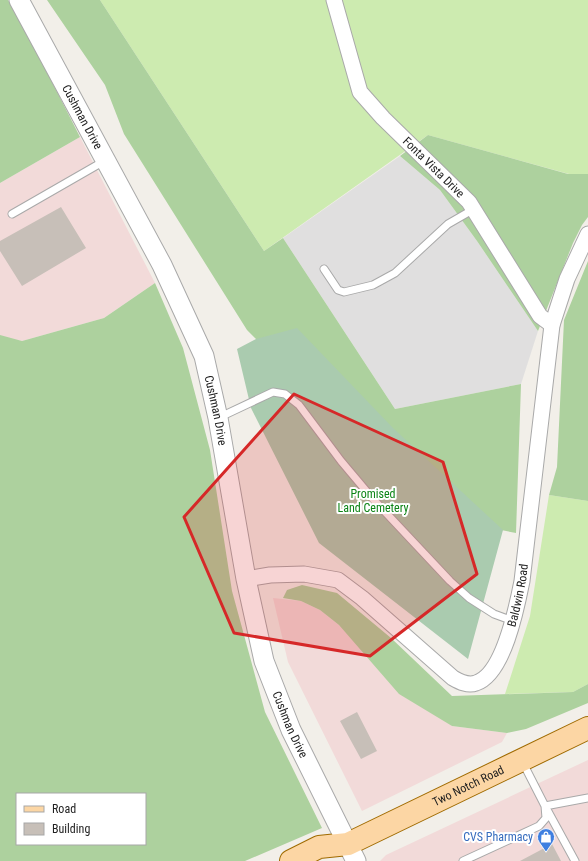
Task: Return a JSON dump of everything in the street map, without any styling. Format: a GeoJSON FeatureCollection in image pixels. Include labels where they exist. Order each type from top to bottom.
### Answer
{"type":"FeatureCollection","features":[{"type":"Feature","properties":{"kind":"main road","name":"Two Notch Road"},"geometry":{"type":"LineString","coordinates":[[333,861],[352,853],[522,761],[588,728]]}},
{"type":"Feature","properties":{"kind":"main road","name":"Two Notch Road"},"geometry":{"type":"LineString","coordinates":[[291,861],[319,847],[352,853]]}},
{"type":"Feature","properties":{"kind":"street","name":"Cushman Drive"},"geometry":{"type":"LineString","coordinates":[[19,0],[162,265],[204,356],[218,418],[246,579],[264,661],[291,730],[352,853]]}},
{"type":"Feature","properties":{"kind":"street","name":"Fonta Vista Drive"},"geometry":{"type":"LineString","coordinates":[[334,0],[360,92],[383,118],[469,202],[540,316],[552,326]]}},
{"type":"Feature","properties":{"kind":"street","name":"Baldwin Road"},"geometry":{"type":"LineString","coordinates":[[246,579],[270,575],[304,574],[338,580],[362,598],[446,673],[460,683],[475,684],[482,681],[489,674],[499,658],[513,621],[525,564],[552,326],[567,279],[588,234]]}},
{"type":"Feature","properties":{"kind":"lane"},"geometry":{"type":"LineString","coordinates":[[12,214],[106,160]]}},
{"type":"Feature","properties":{"kind":"lane"},"geometry":{"type":"LineString","coordinates":[[324,269],[338,290],[344,292],[373,285],[395,273],[448,224],[474,209]]}},
{"type":"Feature","properties":{"kind":"lane"},"geometry":{"type":"LineString","coordinates":[[218,418],[272,392],[285,394],[298,405],[341,461],[373,499],[450,581],[469,598],[494,614],[513,621]]}},
{"type":"Feature","properties":{"kind":"lane"},"geometry":{"type":"LineString","coordinates":[[522,761],[575,861]]}},
{"type":"Feature","properties":{"kind":"lane"},"geometry":{"type":"LineString","coordinates":[[545,806],[588,798]]}},
{"type":"Feature","properties":{"kind":"lane"},"geometry":{"type":"LineString","coordinates":[[463,861],[539,826],[546,818],[545,806]]}},
{"type":"Feature","properties":{"kind":"highlighted area"},"geometry":{"type":"Polygon","coordinates":[[[294,394],[443,462],[477,574],[370,656],[234,633],[184,517],[294,394]]]}},
{"type":"Feature","properties":{"kind":"shaded area"},"geometry":{"type":"Polygon","coordinates":[[[80,137],[155,283],[104,318],[22,341],[0,337],[0,183],[80,137]]]}},
{"type":"Feature","properties":{"kind":"shaded area"},"geometry":{"type":"Polygon","coordinates":[[[400,156],[440,190],[477,241],[538,331],[521,384],[395,409],[283,238],[400,156]]]}},
{"type":"Feature","properties":{"kind":"shaded area"},"geometry":{"type":"Polygon","coordinates":[[[273,598],[301,601],[320,610],[339,625],[452,726],[507,733],[502,742],[362,811],[288,662],[273,598]]]}},
{"type":"Feature","properties":{"kind":"shaded area"},"geometry":{"type":"Polygon","coordinates":[[[588,760],[588,861],[380,861],[386,855],[588,760]]]}},
{"type":"Feature","properties":{"kind":"green space"},"geometry":{"type":"Polygon","coordinates":[[[0,0],[8,0],[20,19],[80,137],[0,183],[0,0]]]}},
{"type":"Feature","properties":{"kind":"green space"},"geometry":{"type":"Polygon","coordinates":[[[47,0],[100,0],[264,251],[283,238],[395,409],[521,384],[516,533],[496,529],[292,375],[247,330],[124,134],[105,85],[47,0]]]}},
{"type":"Feature","properties":{"kind":"green space"},"geometry":{"type":"Polygon","coordinates":[[[100,0],[588,0],[588,174],[569,174],[428,135],[264,251],[100,0]]]}},
{"type":"Feature","properties":{"kind":"green space"},"geometry":{"type":"Polygon","coordinates":[[[428,135],[568,174],[588,174],[588,217],[573,243],[538,331],[477,241],[440,190],[400,156],[428,135]]]}},
{"type":"Feature","properties":{"kind":"green space"},"geometry":{"type":"Polygon","coordinates":[[[588,261],[588,501],[549,495],[557,467],[564,320],[588,261]]]}},
{"type":"Feature","properties":{"kind":"green space"},"geometry":{"type":"Polygon","coordinates":[[[155,283],[183,348],[210,450],[232,591],[265,712],[322,828],[245,861],[0,861],[0,335],[22,341],[104,318],[155,283]]]}},
{"type":"Feature","properties":{"kind":"green space","name":"Promised Land Cemetery"},"geometry":{"type":"Polygon","coordinates":[[[297,328],[393,428],[503,530],[468,659],[319,543],[251,408],[237,349],[256,339],[297,328]]]}},
{"type":"Feature","properties":{"kind":"green space"},"geometry":{"type":"Polygon","coordinates":[[[549,495],[588,501],[588,684],[573,692],[505,694],[530,616],[549,495]]]}},
{"type":"Feature","properties":{"kind":"green space"},"geometry":{"type":"Polygon","coordinates":[[[302,585],[337,593],[391,638],[452,696],[573,692],[588,684],[588,703],[526,729],[507,733],[452,726],[399,694],[339,625],[320,610],[301,601],[283,598],[287,590],[302,585]]]}},
{"type":"Feature","properties":{"kind":"building"},"geometry":{"type":"Polygon","coordinates":[[[61,207],[86,248],[22,286],[0,251],[0,241],[61,207]]]}},
{"type":"Feature","properties":{"kind":"building"},"geometry":{"type":"Polygon","coordinates":[[[357,712],[377,751],[361,759],[340,721],[357,712]]]}},
{"type":"Feature","properties":{"kind":"building","name":"CVS Pharmacy"},"geometry":{"type":"Polygon","coordinates":[[[552,844],[561,861],[520,861],[552,844]]]}},
{"type":"Feature","properties":{"kind":"place","name":"CVS Pharmacy"},"geometry":{"type":"Point","coordinates":[546,852]}}]}
